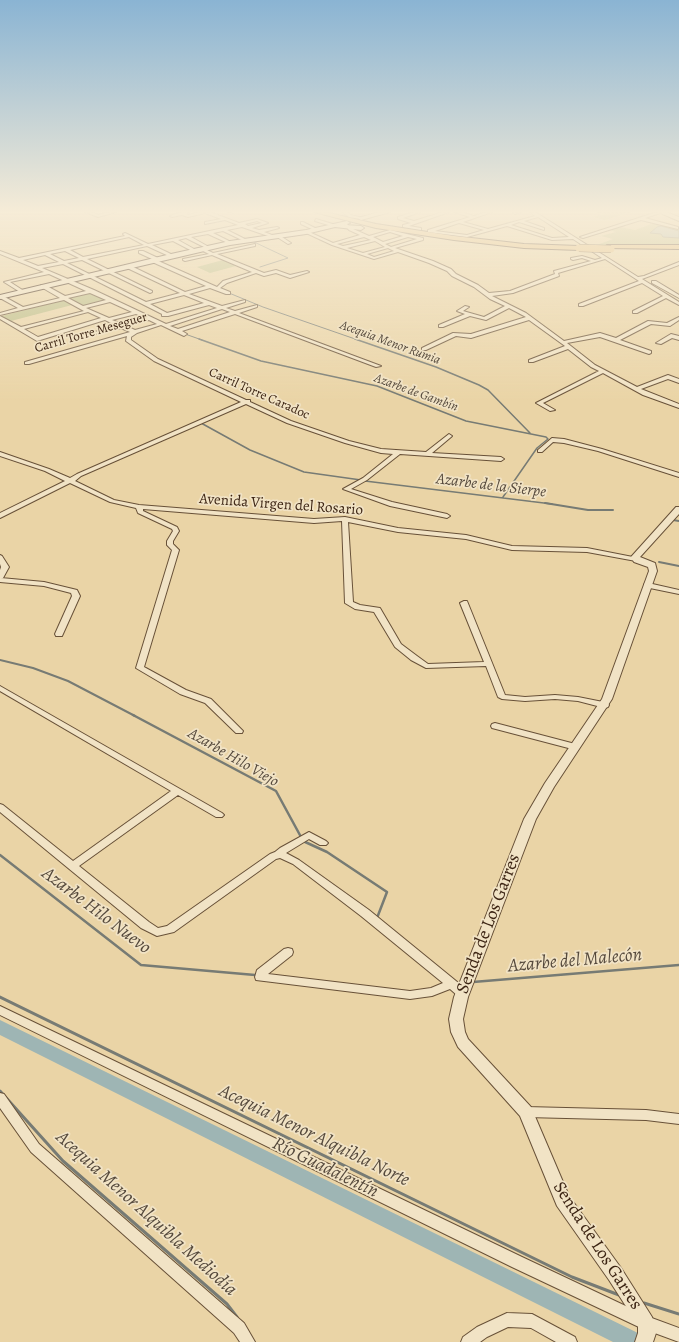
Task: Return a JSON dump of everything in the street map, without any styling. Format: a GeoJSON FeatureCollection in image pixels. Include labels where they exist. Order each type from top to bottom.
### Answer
{"type":"FeatureCollection","features":[{"type":"Feature","properties":{"kind":"main road"},"geometry":{"type":"LineString","coordinates":[[0,297],[88,275]]}},
{"type":"Feature","properties":{"kind":"street"},"geometry":{"type":"LineString","coordinates":[[22,291],[6,282],[40,275]]}},
{"type":"Feature","properties":{"kind":"street"},"geometry":{"type":"LineString","coordinates":[[52,275],[92,291],[184,334]]}},
{"type":"Feature","properties":{"kind":"street"},"geometry":{"type":"LineString","coordinates":[[88,275],[168,315]]}},
{"type":"Feature","properties":{"kind":"street"},"geometry":{"type":"LineString","coordinates":[[116,275],[150,292],[144,294]]}},
{"type":"Feature","properties":{"kind":"street"},"geometry":{"type":"LineString","coordinates":[[144,275],[221,308],[378,366]]}},
{"type":"Feature","properties":{"kind":"street"},"geometry":{"type":"LineString","coordinates":[[184,275],[228,294]]}},
{"type":"Feature","properties":{"kind":"street"},"geometry":{"type":"LineString","coordinates":[[217,289],[225,282],[248,275]]}},
{"type":"Feature","properties":{"kind":"street"},"geometry":{"type":"LineString","coordinates":[[284,275],[290,277],[298,275]]}},
{"type":"Feature","properties":{"kind":"street"},"geometry":{"type":"LineString","coordinates":[[453,275],[476,286],[488,295],[529,318],[566,344],[590,364],[637,390],[679,406]]}},
{"type":"Feature","properties":{"kind":"street"},"geometry":{"type":"LineString","coordinates":[[488,295],[511,292],[557,275]]}},
{"type":"Feature","properties":{"kind":"street"},"geometry":{"type":"LineString","coordinates":[[632,275],[637,278],[644,279],[679,297]]}},
{"type":"Feature","properties":{"kind":"street"},"geometry":{"type":"LineString","coordinates":[[581,305],[654,275]]}},
{"type":"Feature","properties":{"kind":"street"},"geometry":{"type":"LineString","coordinates":[[28,277],[82,308],[135,332]]}},
{"type":"Feature","properties":{"kind":"street"},"geometry":{"type":"LineString","coordinates":[[644,279],[679,304]]}},
{"type":"Feature","properties":{"kind":"street"},"geometry":{"type":"LineString","coordinates":[[146,304],[212,286]]}},
{"type":"Feature","properties":{"kind":"street"},"geometry":{"type":"LineString","coordinates":[[0,316],[23,308],[92,291]]}},
{"type":"Feature","properties":{"kind":"street"},"geometry":{"type":"LineString","coordinates":[[82,308],[138,295]]}},
{"type":"Feature","properties":{"kind":"street"},"geometry":{"type":"LineString","coordinates":[[634,312],[667,296]]}},
{"type":"Feature","properties":{"kind":"street"},"geometry":{"type":"LineString","coordinates":[[0,297],[23,308]]}},
{"type":"Feature","properties":{"kind":"street"},"geometry":{"type":"LineString","coordinates":[[237,298],[263,309]]}},
{"type":"Feature","properties":{"kind":"street","name":"Carril Torre Meseguer"},"geometry":{"type":"LineString","coordinates":[[27,363],[135,332],[176,322],[243,301]]}},
{"type":"Feature","properties":{"kind":"street"},"geometry":{"type":"LineString","coordinates":[[93,334],[148,318],[168,315],[209,303]]}},
{"type":"Feature","properties":{"kind":"street"},"geometry":{"type":"LineString","coordinates":[[177,331],[255,306]]}},
{"type":"Feature","properties":{"kind":"street"},"geometry":{"type":"LineString","coordinates":[[467,308],[459,311],[484,319],[509,306]]}},
{"type":"Feature","properties":{"kind":"street"},"geometry":{"type":"LineString","coordinates":[[0,316],[37,339],[154,308]]}},
{"type":"Feature","properties":{"kind":"street"},"geometry":{"type":"LineString","coordinates":[[19,329],[88,311]]}},
{"type":"Feature","properties":{"kind":"street"},"geometry":{"type":"LineString","coordinates":[[67,312],[72,315]]}},
{"type":"Feature","properties":{"kind":"street"},"geometry":{"type":"LineString","coordinates":[[160,315],[176,322]]}},
{"type":"Feature","properties":{"kind":"street"},"geometry":{"type":"LineString","coordinates":[[441,326],[468,315]]}},
{"type":"Feature","properties":{"kind":"street"},"geometry":{"type":"LineString","coordinates":[[424,349],[455,334],[471,336],[529,318]]}},
{"type":"Feature","properties":{"kind":"street"},"geometry":{"type":"LineString","coordinates":[[616,340],[650,322],[668,325],[679,318]]}},
{"type":"Feature","properties":{"kind":"street"},"geometry":{"type":"LineString","coordinates":[[49,321],[56,324]]}},
{"type":"Feature","properties":{"kind":"street"},"geometry":{"type":"LineString","coordinates":[[62,327],[68,330]]}},
{"type":"Feature","properties":{"kind":"street","name":"Carril Torre Caradoc"},"geometry":{"type":"LineString","coordinates":[[135,332],[128,340],[156,360],[248,401],[289,422],[348,442],[398,453],[501,459]]}},
{"type":"Feature","properties":{"kind":"street"},"geometry":{"type":"LineString","coordinates":[[531,361],[566,344],[600,335],[649,352]]}},
{"type":"Feature","properties":{"kind":"street"},"geometry":{"type":"LineString","coordinates":[[659,343],[671,336],[679,338]]}},
{"type":"Feature","properties":{"kind":"street"},"geometry":{"type":"LineString","coordinates":[[552,410],[539,403],[603,371]]}},
{"type":"Feature","properties":{"kind":"street"},"geometry":{"type":"LineString","coordinates":[[637,390],[668,377],[679,381]]}},
{"type":"Feature","properties":{"kind":"street"},"geometry":{"type":"LineString","coordinates":[[0,516],[79,475],[248,401]]}},
{"type":"Feature","properties":{"kind":"street"},"geometry":{"type":"LineString","coordinates":[[427,454],[449,436]]}},
{"type":"Feature","properties":{"kind":"street"},"geometry":{"type":"LineString","coordinates":[[540,452],[552,440],[564,441],[600,450],[679,474]]}},
{"type":"Feature","properties":{"kind":"street"},"geometry":{"type":"LineString","coordinates":[[398,453],[365,479],[346,489],[390,504],[447,516]]}},
{"type":"Feature","properties":{"kind":"street","name":"Avenida Virgen del Rosario"},"geometry":{"type":"LineString","coordinates":[[0,454],[47,470],[112,501],[139,507],[314,521],[345,519],[398,530],[466,537],[512,548],[587,550],[636,559]]}},
{"type":"Feature","properties":{"kind":"street"},"geometry":{"type":"LineString","coordinates":[[139,507],[140,512],[175,528],[176,531],[170,541],[170,545],[176,550],[140,668],[183,692],[208,701],[239,731]]}},
{"type":"Feature","properties":{"kind":"street"},"geometry":{"type":"LineString","coordinates":[[636,559],[637,555],[679,509]]}},
{"type":"Feature","properties":{"kind":"street"},"geometry":{"type":"LineString","coordinates":[[345,519],[349,603],[358,607],[377,610],[398,645],[426,666],[489,664]]}},
{"type":"Feature","properties":{"kind":"street"},"geometry":{"type":"LineString","coordinates":[[0,557],[5,566],[0,576]]}},
{"type":"Feature","properties":{"kind":"street","name":"Senda de Los Garres"},"geometry":{"type":"LineString","coordinates":[[636,559],[653,567],[648,585],[605,704],[550,786],[530,819],[457,988],[456,1019],[461,1039],[526,1112],[561,1197],[615,1274],[646,1333]]}},
{"type":"Feature","properties":{"kind":"street"},"geometry":{"type":"LineString","coordinates":[[0,580],[44,584],[74,592],[76,596],[59,634]]}},
{"type":"Feature","properties":{"kind":"street"},"geometry":{"type":"LineString","coordinates":[[648,585],[679,592]]}},
{"type":"Feature","properties":{"kind":"street"},"geometry":{"type":"LineString","coordinates":[[464,603],[502,697],[525,699],[556,697],[605,704]]}},
{"type":"Feature","properties":{"kind":"street"},"geometry":{"type":"LineString","coordinates":[[0,688],[219,815]]}},
{"type":"Feature","properties":{"kind":"street"},"geometry":{"type":"LineString","coordinates":[[495,726],[576,747]]}},
{"type":"Feature","properties":{"kind":"street"},"geometry":{"type":"LineString","coordinates":[[72,866],[178,791]]}},
{"type":"Feature","properties":{"kind":"street"},"geometry":{"type":"LineString","coordinates":[[0,807],[145,925],[157,932],[170,929],[273,856],[281,854],[296,862],[365,913],[457,988]]}},
{"type":"Feature","properties":{"kind":"street"},"geometry":{"type":"LineString","coordinates":[[278,855],[283,850],[309,835],[323,843]]}},
{"type":"Feature","properties":{"kind":"street"},"geometry":{"type":"LineString","coordinates":[[288,952],[261,973],[260,977],[410,995],[457,988]]}},
{"type":"Feature","properties":{"kind":"street"},"geometry":{"type":"LineString","coordinates":[[0,1010],[516,1262],[646,1333],[679,1335]]}},
{"type":"Feature","properties":{"kind":"street"},"geometry":{"type":"LineString","coordinates":[[0,1098],[35,1148],[239,1328],[248,1342]]}},
{"type":"Feature","properties":{"kind":"street"},"geometry":{"type":"LineString","coordinates":[[526,1112],[646,1115],[679,1119]]}},
{"type":"Feature","properties":{"kind":"street"},"geometry":{"type":"LineString","coordinates":[[468,1342],[482,1332],[507,1320],[532,1321],[570,1342]]}},
{"type":"Feature","properties":{"kind":"green space"},"geometry":{"type":"Polygon","coordinates":[[[92,291],[111,300],[82,308],[64,298],[92,291]]]}},
{"type":"Feature","properties":{"kind":"green space"},"geometry":{"type":"Polygon","coordinates":[[[64,300],[72,305],[11,321],[2,316],[64,300]]]}},
{"type":"Feature","properties":{"kind":"waterway","name":"Acequia Menor Rumia"},"geometry":{"type":"LineString","coordinates":[[229,293],[263,307],[358,340]]}},
{"type":"Feature","properties":{"kind":"waterway","name":"Azarbe de Gambín"},"geometry":{"type":"LineString","coordinates":[[185,334],[202,340]]}},
{"type":"Feature","properties":{"kind":"waterway","name":"Azarbe de Gambín"},"geometry":{"type":"LineString","coordinates":[[199,339],[261,361],[377,386],[466,421],[546,437],[548,439],[537,448],[503,497]]}},
{"type":"Feature","properties":{"kind":"waterway","name":"Acequia Menor Rumia"},"geometry":{"type":"LineString","coordinates":[[355,339],[436,367],[479,385],[488,390],[530,433]]}},
{"type":"Feature","properties":{"kind":"waterway","name":"Azarbe de la Sierpe"},"geometry":{"type":"LineString","coordinates":[[201,423],[250,450],[304,472],[361,480]]}},
{"type":"Feature","properties":{"kind":"waterway","name":"Azarbe de la Sierpe"},"geometry":{"type":"LineString","coordinates":[[365,481],[548,504]]}},
{"type":"Feature","properties":{"kind":"waterway","name":"Azarbe de la Sierpe"},"geometry":{"type":"LineString","coordinates":[[548,504],[588,510],[613,510]]}},
{"type":"Feature","properties":{"kind":"waterway","name":"Azarbe de la Sierpe"},"geometry":{"type":"LineString","coordinates":[[673,520],[679,521]]}},
{"type":"Feature","properties":{"kind":"waterway"},"geometry":{"type":"LineString","coordinates":[[659,562],[679,566]]}},
{"type":"Feature","properties":{"kind":"waterway","name":"Azarbe Hilo Viejo"},"geometry":{"type":"LineString","coordinates":[[0,660],[33,668],[68,681],[135,716]]}},
{"type":"Feature","properties":{"kind":"waterway","name":"Azarbe Hilo Viejo"},"geometry":{"type":"LineString","coordinates":[[133,715],[276,791],[301,837]]}},
{"type":"Feature","properties":{"kind":"waterway","name":"Azarbe Hilo Viejo"},"geometry":{"type":"LineString","coordinates":[[303,841],[327,852],[387,892],[377,918]]}},
{"type":"Feature","properties":{"kind":"waterway","name":"Azarbe Hilo Nuevo"},"geometry":{"type":"LineString","coordinates":[[0,855],[141,965],[255,975]]}},
{"type":"Feature","properties":{"kind":"waterway","name":"Azarbe del Malecón"},"geometry":{"type":"LineString","coordinates":[[473,982],[679,965]]}},
{"type":"Feature","properties":{"kind":"waterway","name":"Acequia Menor Alquibla Norte"},"geometry":{"type":"LineString","coordinates":[[0,997],[572,1277],[619,1295]]}},
{"type":"Feature","properties":{"kind":"waterway","name":"Río Guadalentín"},"geometry":{"type":"LineString","coordinates":[[0,1027],[635,1342]]}},
{"type":"Feature","properties":{"kind":"waterway","name":"Acequia Menor Alquibla Mediodía"},"geometry":{"type":"LineString","coordinates":[[0,1091],[63,1161],[227,1304],[237,1317]]}},
{"type":"Feature","properties":{"kind":"waterway","name":"Acequia Menor Alquibla Norte"},"geometry":{"type":"LineString","coordinates":[[644,1303],[679,1314]]}}]}
